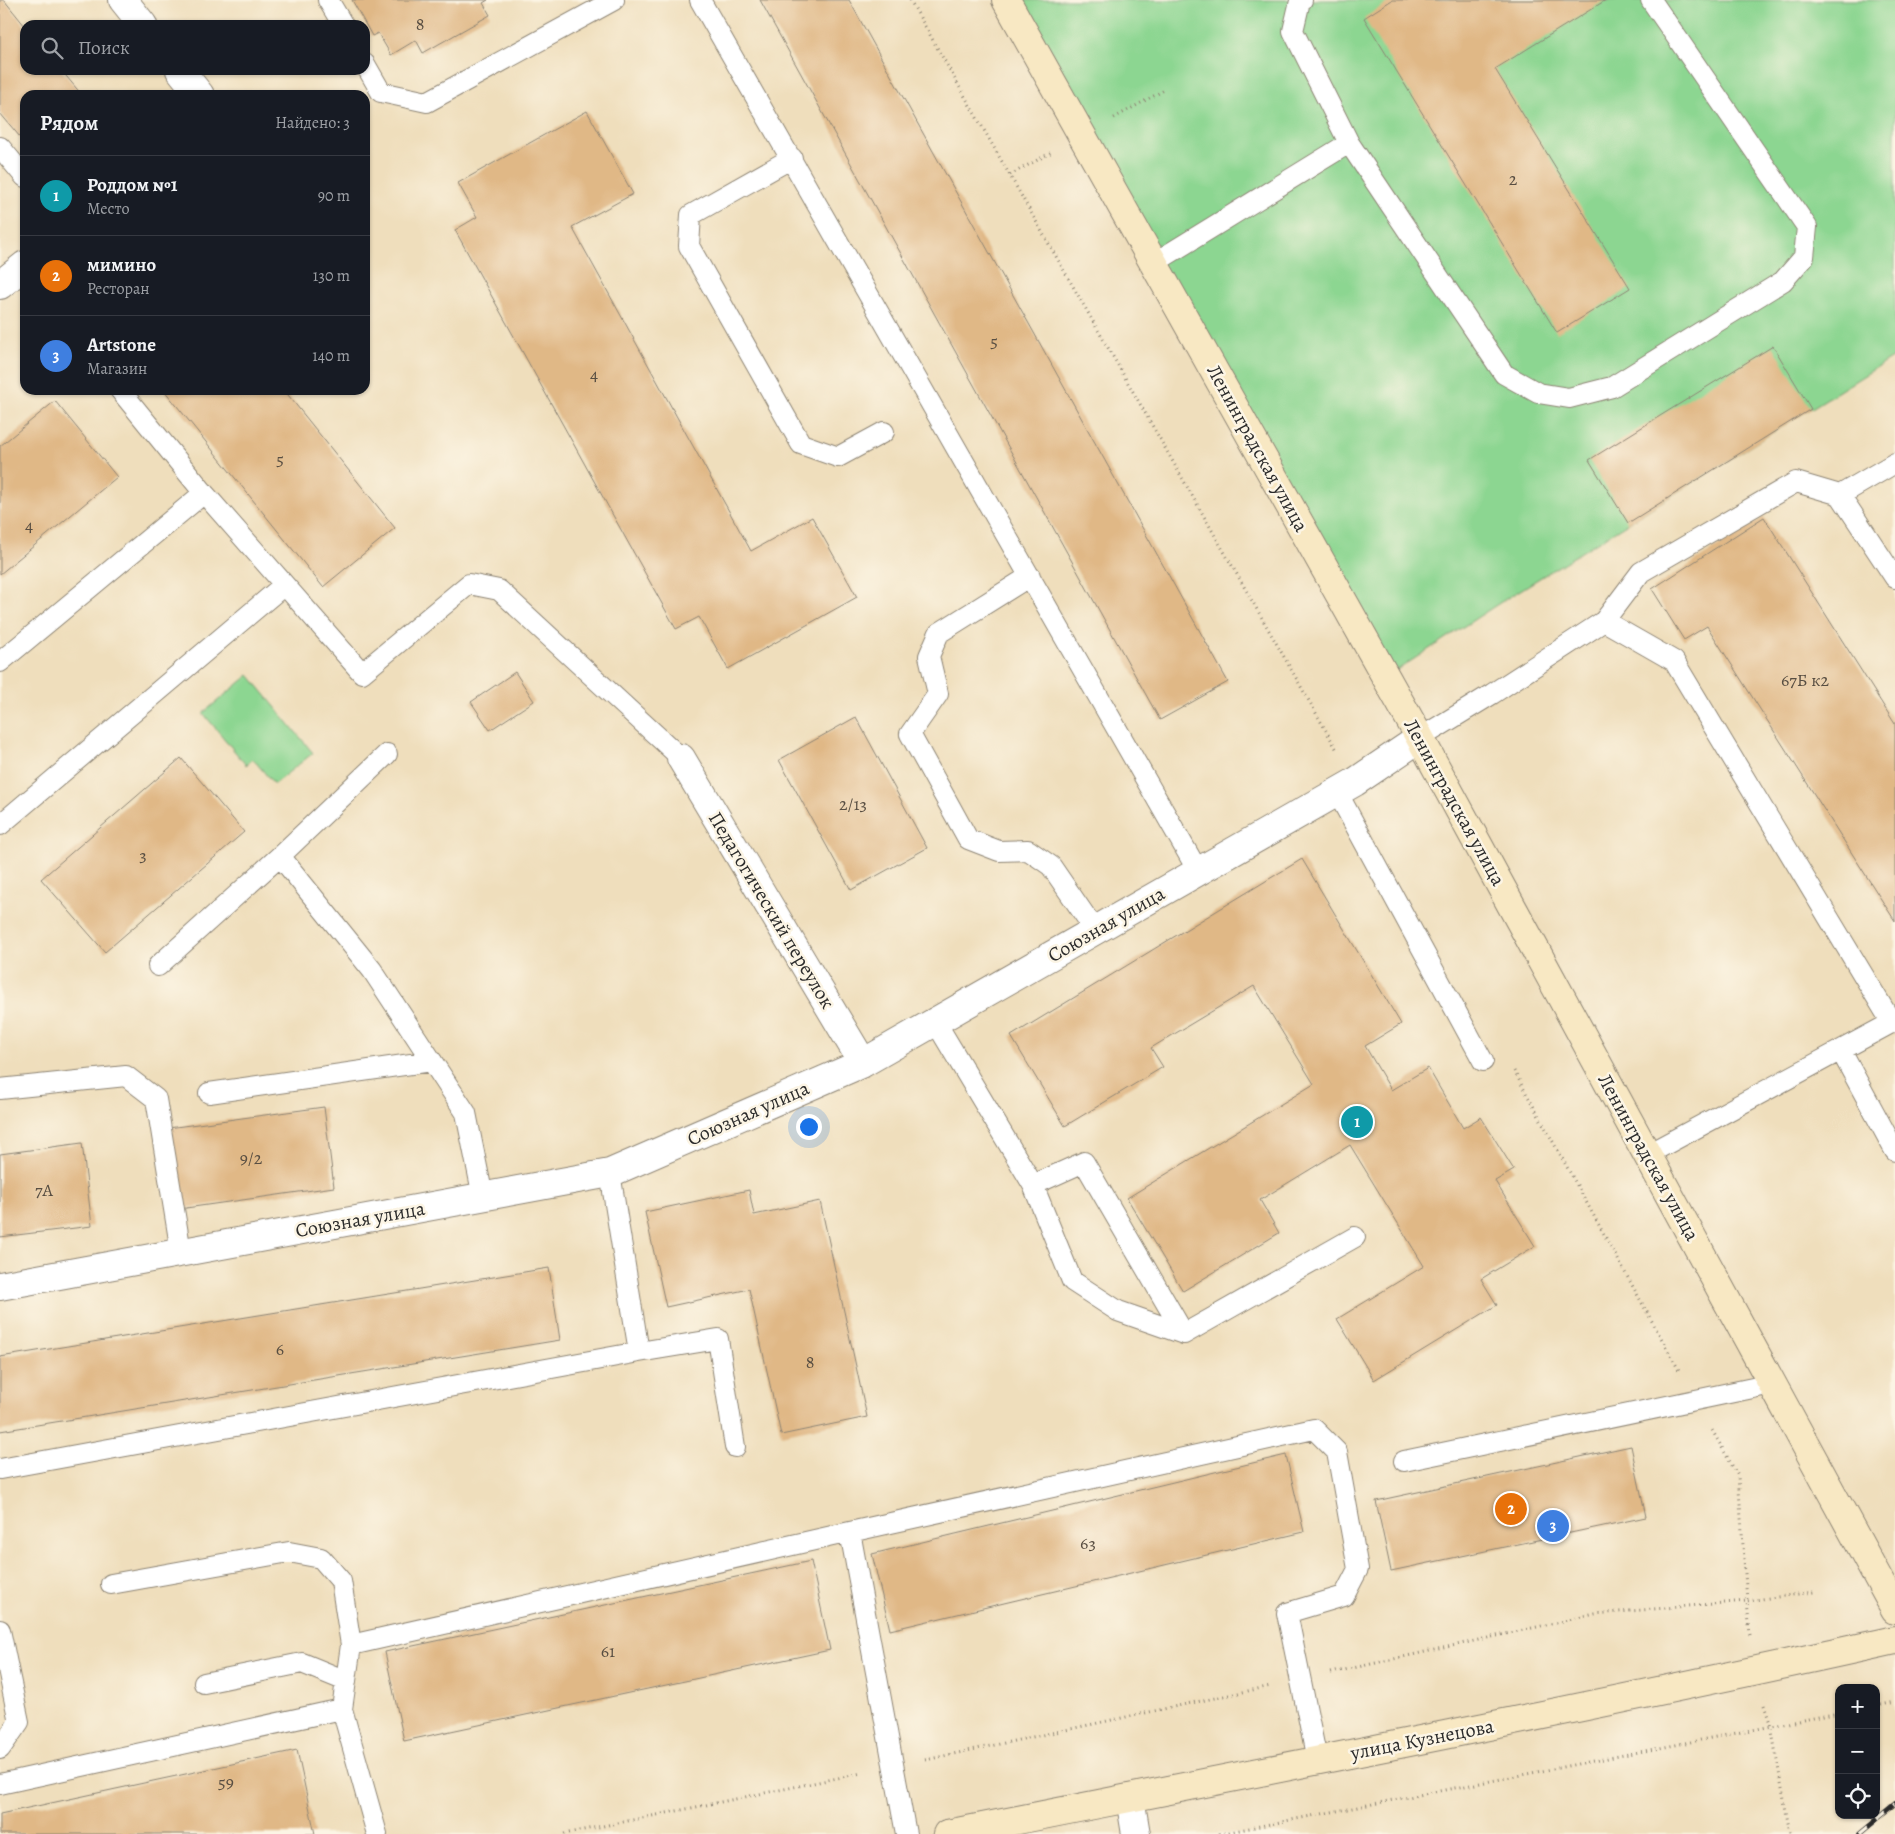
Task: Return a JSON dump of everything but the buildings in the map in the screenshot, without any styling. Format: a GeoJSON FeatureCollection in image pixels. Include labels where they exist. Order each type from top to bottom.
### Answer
{"type":"FeatureCollection","features":[{"type":"Feature","properties":{"kind":"street"},"geometry":{"type":"LineString","coordinates":[[123,0],[139,20]]}},
{"type":"Feature","properties":{"kind":"street","name":"Ленинградская улица"},"geometry":{"type":"LineString","coordinates":[[1006,0],[1420,738],[1895,1608]]}},
{"type":"Feature","properties":{"kind":"street"},"geometry":{"type":"LineString","coordinates":[[184,75],[196,90]]}},
{"type":"Feature","properties":{"kind":"street","name":"Союзная улица"},"geometry":{"type":"LineString","coordinates":[[0,1286],[610,1174],[863,1063],[1355,782],[1420,738]]}},
{"type":"Feature","properties":{"kind":"street","name":"Педагогический переулок"},"geometry":{"type":"LineString","coordinates":[[681,758],[863,1063]]}},
{"type":"Feature","properties":{"kind":"street","name":"улица Кузнецова"},"geometry":{"type":"LineString","coordinates":[[947,1834],[1754,1671],[1895,1640]]}},
{"type":"Feature","properties":{"kind":"street"},"geometry":{"type":"LineString","coordinates":[[1130,1798],[1136,1834]]}},
{"type":"Feature","properties":{"kind":"lane"},"geometry":{"type":"LineString","coordinates":[[328,0],[340,20]]}},
{"type":"Feature","properties":{"kind":"lane"},"geometry":{"type":"LineString","coordinates":[[370,73],[381,92],[427,102],[614,0]]}},
{"type":"Feature","properties":{"kind":"lane"},"geometry":{"type":"LineString","coordinates":[[700,0],[1198,871]]}},
{"type":"Feature","properties":{"kind":"lane"},"geometry":{"type":"LineString","coordinates":[[1302,0],[1293,31],[1350,143],[1504,374],[1538,393],[1569,398],[1612,388],[1783,281],[1804,257],[1807,227],[1651,0]]}},
{"type":"Feature","properties":{"kind":"lane"},"geometry":{"type":"LineString","coordinates":[[1154,263],[1350,143]]}},
{"type":"Feature","properties":{"kind":"lane"},"geometry":{"type":"LineString","coordinates":[[0,146],[20,171]]}},
{"type":"Feature","properties":{"kind":"lane"},"geometry":{"type":"LineString","coordinates":[[792,158],[691,215],[689,246],[801,444],[838,457],[884,432]]}},
{"type":"Feature","properties":{"kind":"lane"},"geometry":{"type":"LineString","coordinates":[[124,395],[204,493],[362,673],[469,584],[499,590],[681,758]]}},
{"type":"Feature","properties":{"kind":"lane"},"geometry":{"type":"LineString","coordinates":[[1840,495],[1895,464]]}},
{"type":"Feature","properties":{"kind":"lane"},"geometry":{"type":"LineString","coordinates":[[1420,738],[1492,694],[1604,620],[1641,572],[1796,482],[1840,495],[1895,578]]}},
{"type":"Feature","properties":{"kind":"lane"},"geometry":{"type":"LineString","coordinates":[[0,662],[204,493]]}},
{"type":"Feature","properties":{"kind":"lane"},"geometry":{"type":"LineString","coordinates":[[1030,576],[939,633],[930,656],[938,694],[910,734],[968,839],[999,851],[1028,850],[1051,866],[1095,930]]}},
{"type":"Feature","properties":{"kind":"lane"},"geometry":{"type":"LineString","coordinates":[[0,826],[284,584]]}},
{"type":"Feature","properties":{"kind":"lane"},"geometry":{"type":"LineString","coordinates":[[1604,620],[1674,661],[1893,1022],[1648,1154]]}},
{"type":"Feature","properties":{"kind":"lane"},"geometry":{"type":"LineString","coordinates":[[158,966],[280,856],[387,754]]}},
{"type":"Feature","properties":{"kind":"lane"},"geometry":{"type":"LineString","coordinates":[[1337,792],[1482,1061]]}},
{"type":"Feature","properties":{"kind":"lane"},"geometry":{"type":"LineString","coordinates":[[280,856],[372,970],[466,1114],[483,1197]]}},
{"type":"Feature","properties":{"kind":"lane"},"geometry":{"type":"LineString","coordinates":[[935,1021],[1033,1185],[1072,1281],[1118,1311],[1184,1334],[1355,1237]]}},
{"type":"Feature","properties":{"kind":"lane"},"geometry":{"type":"LineString","coordinates":[[1841,1051],[1895,1151]]}},
{"type":"Feature","properties":{"kind":"lane"},"geometry":{"type":"LineString","coordinates":[[209,1093],[432,1061]]}},
{"type":"Feature","properties":{"kind":"lane"},"geometry":{"type":"LineString","coordinates":[[0,1089],[126,1076],[156,1099],[181,1252]]}},
{"type":"Feature","properties":{"kind":"lane"},"geometry":{"type":"LineString","coordinates":[[1033,1185],[1084,1162],[1184,1334]]}},
{"type":"Feature","properties":{"kind":"lane"},"geometry":{"type":"LineString","coordinates":[[610,1174],[639,1352]]}},
{"type":"Feature","properties":{"kind":"lane"},"geometry":{"type":"LineString","coordinates":[[0,1469],[718,1339],[736,1447]]}},
{"type":"Feature","properties":{"kind":"lane"},"geometry":{"type":"LineString","coordinates":[[1404,1461],[1772,1384]]}},
{"type":"Feature","properties":{"kind":"lane"},"geometry":{"type":"LineString","coordinates":[[351,1645],[1314,1429],[1337,1452],[1358,1569],[1344,1596],[1287,1614],[1317,1760]]}},
{"type":"Feature","properties":{"kind":"lane"},"geometry":{"type":"LineString","coordinates":[[850,1532],[892,1767],[906,1834]]}},
{"type":"Feature","properties":{"kind":"lane"},"geometry":{"type":"LineString","coordinates":[[111,1584],[289,1552],[321,1558],[341,1581],[351,1645],[342,1709],[377,1834]]}},
{"type":"Feature","properties":{"kind":"lane"},"geometry":{"type":"LineString","coordinates":[[0,1630],[19,1722],[0,1749]]}},
{"type":"Feature","properties":{"kind":"lane"},"geometry":{"type":"LineString","coordinates":[[204,1683],[302,1663],[346,1681]]}},
{"type":"Feature","properties":{"kind":"lane"},"geometry":{"type":"LineString","coordinates":[[0,1784],[342,1709]]}},
{"type":"Feature","properties":{"kind":"path"},"geometry":{"type":"LineString","coordinates":[[564,1834],[892,1767],[1301,1680],[1595,1614],[1747,1601]]}},
{"type":"Feature","properties":{"kind":"path"},"geometry":{"type":"LineString","coordinates":[[1880,1705],[1895,1702]]}},
{"type":"Feature","properties":{"kind":"path"},"geometry":{"type":"LineString","coordinates":[[1220,1834],[1835,1714]]}},
{"type":"Feature","properties":{"kind":"green space"},"geometry":{"type":"Polygon","coordinates":[[[1001,0],[1895,0],[1895,356],[1498,604],[1382,680],[1001,0]]]}},
{"type":"Feature","properties":{"kind":"green space"},"geometry":{"type":"Polygon","coordinates":[[[249,675],[313,753],[274,784],[253,759],[246,765],[203,713],[249,675]]]}},
{"type":"Feature","properties":{"kind":"railway"},"geometry":{"type":"LineString","coordinates":[[1860,1834],[1895,1805]]}},
{"type":"Feature","properties":{"kind":"place","name":"Роддом №1"},"geometry":{"type":"Point","coordinates":[1357,1122]}},
{"type":"Feature","properties":{"kind":"place","name":"мимино"},"geometry":{"type":"Point","coordinates":[1511,1509]}},
{"type":"Feature","properties":{"kind":"place","name":"Artstone"},"geometry":{"type":"Point","coordinates":[1553,1526]}}]}
